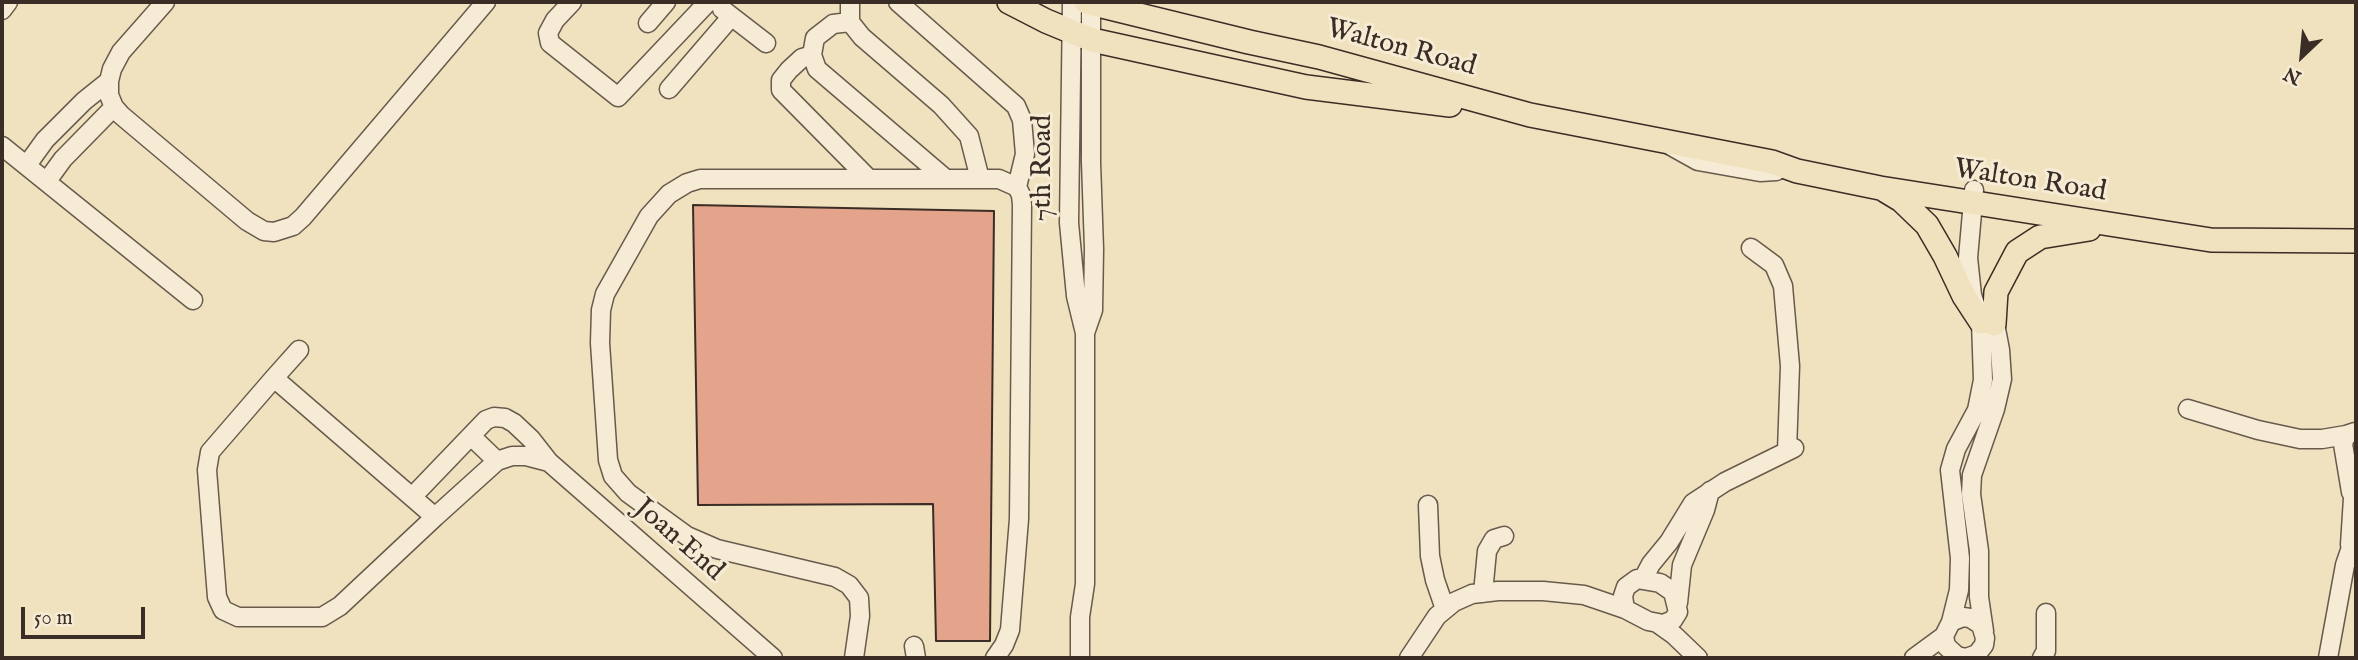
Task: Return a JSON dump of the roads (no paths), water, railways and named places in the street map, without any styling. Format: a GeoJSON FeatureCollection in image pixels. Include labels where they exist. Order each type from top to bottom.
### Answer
{"type":"FeatureCollection","features":[{"type":"Feature","properties":{"kind":"main road","name":"Walton Road"},"geometry":{"type":"LineString","coordinates":[[1009,2],[1081,35],[1306,87],[1530,115]]}},
{"type":"Feature","properties":{"kind":"main road","name":"Walton Road"},"geometry":{"type":"LineString","coordinates":[[1085,2],[1319,57],[1530,115],[1781,163],[1880,174],[2109,226],[2211,240],[2356,241]]}},
{"type":"Feature","properties":{"kind":"main road","name":"Walton Road"},"geometry":{"type":"LineString","coordinates":[[1781,163],[1880,188],[1977,197],[2281,242]]}},
{"type":"Feature","properties":{"kind":"main road"},"geometry":{"type":"LineString","coordinates":[[1880,188],[1901,200],[1927,225],[1964,296],[1987,323]]}},
{"type":"Feature","properties":{"kind":"main road"},"geometry":{"type":"LineString","coordinates":[[1987,323],[1996,292],[2017,252],[2039,237],[2109,226]]}},
{"type":"Feature","properties":{"kind":"street"},"geometry":{"type":"LineString","coordinates":[[2,10],[8,2]]}},
{"type":"Feature","properties":{"kind":"street"},"geometry":{"type":"LineString","coordinates":[[165,2],[121,52],[112,69],[109,81],[114,107],[121,116],[247,221],[264,231],[282,231],[303,217],[486,2]]}},
{"type":"Feature","properties":{"kind":"street"},"geometry":{"type":"LineString","coordinates":[[572,2],[555,20],[548,33],[550,43],[618,97],[708,2]]}},
{"type":"Feature","properties":{"kind":"street"},"geometry":{"type":"LineString","coordinates":[[648,23],[666,2]]}},
{"type":"Feature","properties":{"kind":"street"},"geometry":{"type":"LineString","coordinates":[[714,2],[766,43]]}},
{"type":"Feature","properties":{"kind":"street"},"geometry":{"type":"LineString","coordinates":[[850,2],[850,22],[862,37],[941,105],[969,136],[980,179]]}},
{"type":"Feature","properties":{"kind":"street"},"geometry":{"type":"LineString","coordinates":[[898,2],[1016,106],[1022,120],[1025,154],[1017,187],[1022,205],[1019,519],[1010,630],[995,658]]}},
{"type":"Feature","properties":{"kind":"street","name":"7th Road"},"geometry":{"type":"LineString","coordinates":[[1085,2],[1081,35],[1093,310],[1085,333],[1085,584],[1092,658]]}},
{"type":"Feature","properties":{"kind":"street"},"geometry":{"type":"LineString","coordinates":[[669,89],[731,17]]}},
{"type":"Feature","properties":{"kind":"street"},"geometry":{"type":"LineString","coordinates":[[850,22],[833,24],[815,38],[812,55],[817,69],[946,179]]}},
{"type":"Feature","properties":{"kind":"street"},"geometry":{"type":"LineString","coordinates":[[812,55],[802,58],[781,80],[781,90],[869,179]]}},
{"type":"Feature","properties":{"kind":"street"},"geometry":{"type":"LineString","coordinates":[[27,165],[45,140],[84,101],[109,81]]}},
{"type":"Feature","properties":{"kind":"street"},"geometry":{"type":"LineString","coordinates":[[47,181],[63,159],[114,107]]}},
{"type":"Feature","properties":{"kind":"street"},"geometry":{"type":"LineString","coordinates":[[2,146],[193,300]]}},
{"type":"Feature","properties":{"kind":"street"},"geometry":{"type":"LineString","coordinates":[[854,658],[860,615],[859,598],[849,585],[835,577],[717,549],[687,536],[628,493],[613,476],[608,460],[599,325],[605,294],[649,216],[669,194],[700,179],[999,179],[1017,187]]}},
{"type":"Feature","properties":{"kind":"street"},"geometry":{"type":"LineString","coordinates":[[1977,197],[1968,258],[1972,295],[1987,323],[1992,350],[2002,379],[1995,409],[1975,463],[1971,484],[1979,551],[1979,597],[1987,645]]}},
{"type":"Feature","properties":{"kind":"street"},"geometry":{"type":"LineString","coordinates":[[1643,579],[1693,503],[1710,491],[1791,450],[1790,366],[1783,286],[1774,265],[1751,247]]}},
{"type":"Feature","properties":{"kind":"street"},"geometry":{"type":"LineString","coordinates":[[299,350],[217,444],[208,460],[217,597],[223,610],[238,617],[322,617],[340,606],[497,461],[512,456],[526,456],[549,462]]}},
{"type":"Feature","properties":{"kind":"street"},"geometry":{"type":"LineString","coordinates":[[1987,645],[1977,654],[1957,657],[1946,646],[1959,590],[1960,558],[1950,470],[1956,449],[1976,410],[1992,350]]}},
{"type":"Feature","properties":{"kind":"street"},"geometry":{"type":"LineString","coordinates":[[274,378],[435,517]]}},
{"type":"Feature","properties":{"kind":"street"},"geometry":{"type":"LineString","coordinates":[[2188,409],[2258,430],[2300,439],[2322,439],[2351,434]]}},
{"type":"Feature","properties":{"kind":"street","name":"Joan End"},"geometry":{"type":"LineString","coordinates":[[471,436],[486,420],[494,417],[505,418],[514,423],[549,462],[774,658]]}},
{"type":"Feature","properties":{"kind":"street"},"geometry":{"type":"LineString","coordinates":[[2328,658],[2349,552],[2355,499],[2343,444],[2351,434]]}},
{"type":"Feature","properties":{"kind":"street"},"geometry":{"type":"LineString","coordinates":[[413,496],[471,436],[497,461]]}},
{"type":"Feature","properties":{"kind":"street"},"geometry":{"type":"LineString","coordinates":[[1951,483],[1971,484]]}},
{"type":"Feature","properties":{"kind":"street"},"geometry":{"type":"LineString","coordinates":[[1584,595],[1625,609],[1648,621],[1668,624],[1677,609],[1682,565],[1710,491]]}},
{"type":"Feature","properties":{"kind":"street"},"geometry":{"type":"LineString","coordinates":[[1428,505],[1430,556],[1445,609]]}},
{"type":"Feature","properties":{"kind":"street"},"geometry":{"type":"LineString","coordinates":[[2349,552],[2356,533]]}},
{"type":"Feature","properties":{"kind":"street"},"geometry":{"type":"LineString","coordinates":[[1483,593],[1487,551],[1494,539],[1504,536]]}},
{"type":"Feature","properties":{"kind":"street"},"geometry":{"type":"LineString","coordinates":[[1669,542],[1688,550]]}},
{"type":"Feature","properties":{"kind":"street"},"geometry":{"type":"LineString","coordinates":[[1625,609],[1623,596],[1632,581],[1643,579],[1667,587],[1673,592],[1677,609],[1698,658]]}},
{"type":"Feature","properties":{"kind":"street","name":"7th Road"},"geometry":{"type":"LineString","coordinates":[[1080,658],[1081,605],[1085,584]]}},
{"type":"Feature","properties":{"kind":"street"},"geometry":{"type":"LineString","coordinates":[[1409,658],[1429,627],[1445,609],[1472,594],[1543,591],[1584,595],[1625,590]]}},
{"type":"Feature","properties":{"kind":"street"},"geometry":{"type":"LineString","coordinates":[[2042,658],[2046,651],[2046,613]]}},
{"type":"Feature","properties":{"kind":"street"},"geometry":{"type":"LineString","coordinates":[[1914,658],[1963,617],[1981,625],[1987,645]]}},
{"type":"Feature","properties":{"kind":"street"},"geometry":{"type":"LineString","coordinates":[[1657,623],[1675,635],[1698,658]]}}]}
